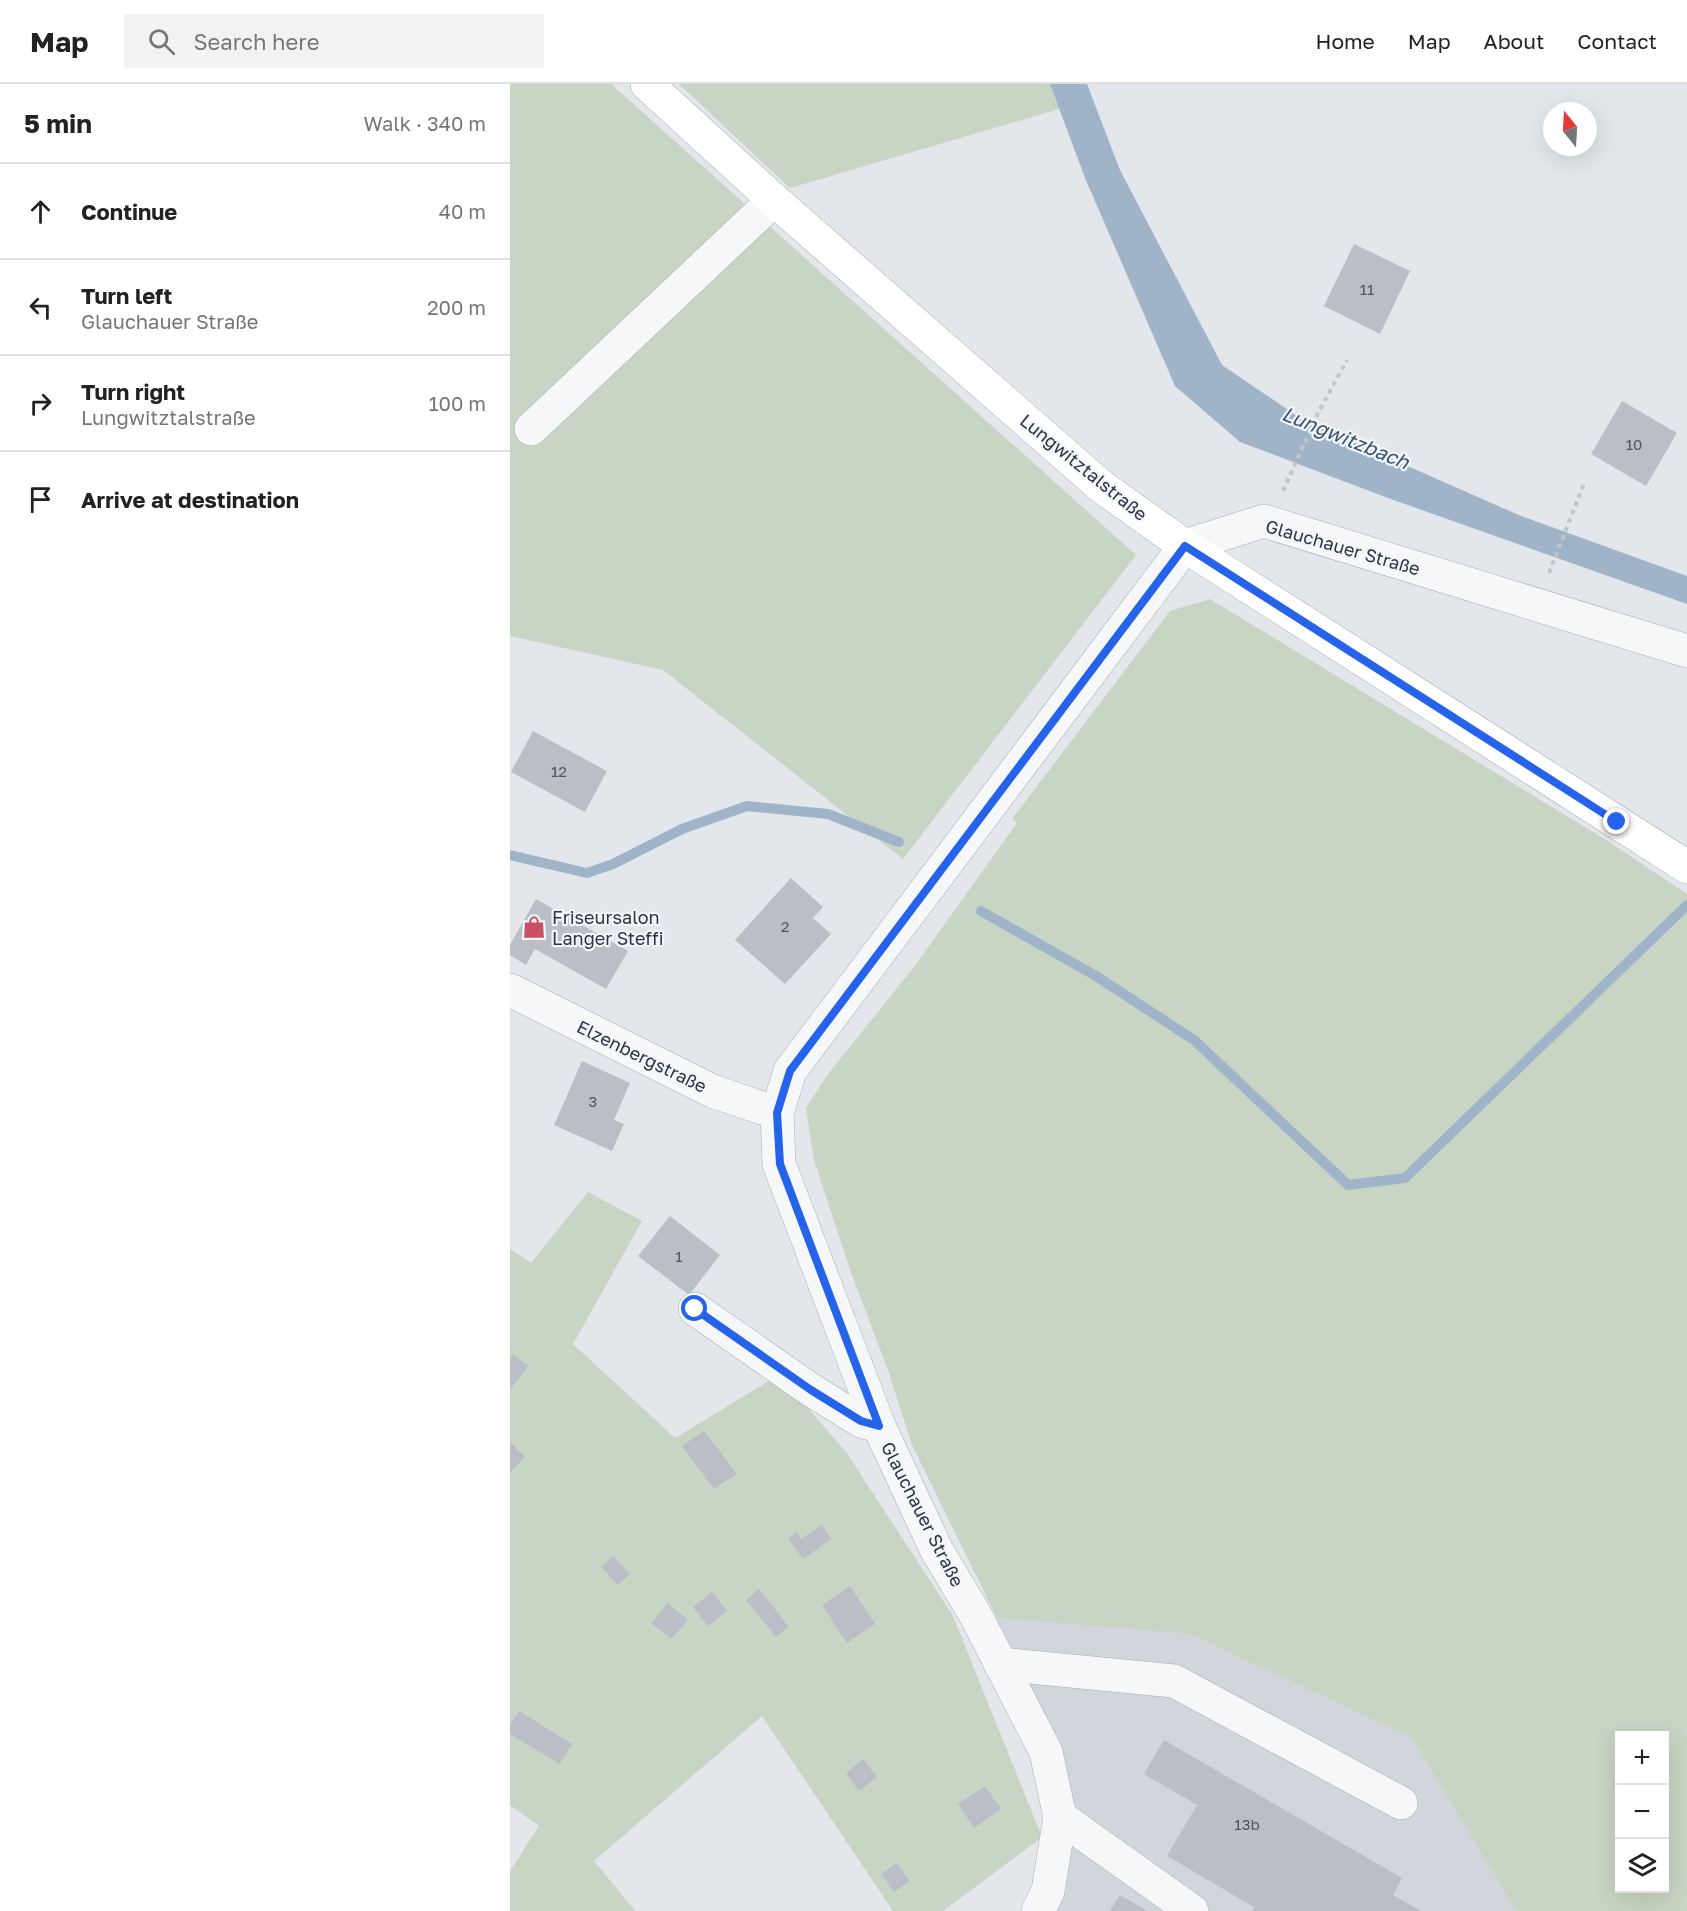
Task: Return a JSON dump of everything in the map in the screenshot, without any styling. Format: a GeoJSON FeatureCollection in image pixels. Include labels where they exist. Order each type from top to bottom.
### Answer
{"type":"FeatureCollection","features":[{"type":"Feature","properties":{"kind":"main road","name":"Lungwitztalstraße"},"geometry":{"type":"LineString","coordinates":[[647,84],[774,200],[1102,487],[1185,546],[1687,867]]}},
{"type":"Feature","properties":{"kind":"street"},"geometry":{"type":"LineString","coordinates":[[531,429],[774,200]]}},
{"type":"Feature","properties":{"kind":"street","name":"Glauchauer Straße"},"geometry":{"type":"LineString","coordinates":[[1038,1911],[1048,1891],[1060,1817],[1046,1752],[976,1616],[936,1549],[879,1426],[780,1164],[777,1113],[790,1071],[1185,546],[1264,521],[1687,651]]}},
{"type":"Feature","properties":{"kind":"street","name":"Elzenbergstraße"},"geometry":{"type":"LineString","coordinates":[[510,990],[712,1091],[777,1113]]}},
{"type":"Feature","properties":{"kind":"street"},"geometry":{"type":"LineString","coordinates":[[695,1309],[811,1390],[861,1421],[879,1426]]}},
{"type":"Feature","properties":{"kind":"street"},"geometry":{"type":"LineString","coordinates":[[1000,1664],[1174,1681],[1401,1803]]}},
{"type":"Feature","properties":{"kind":"street"},"geometry":{"type":"LineString","coordinates":[[1060,1817],[1192,1911]]}},
{"type":"Feature","properties":{"kind":"path"},"geometry":{"type":"LineString","coordinates":[[1288,478],[1319,411],[1347,360]]}},
{"type":"Feature","properties":{"kind":"path"},"geometry":{"type":"LineString","coordinates":[[1546,580],[1586,481]]}},
{"type":"Feature","properties":{"kind":"shaded area"},"geometry":{"type":"Polygon","coordinates":[[[976,1616],[1190,1634],[1412,1738],[1516,1911],[1038,1911],[1060,1817],[976,1616]]]}},
{"type":"Feature","properties":{"kind":"green space"},"geometry":{"type":"Polygon","coordinates":[[[510,84],[611,84],[1136,555],[903,859],[663,670],[510,636],[510,84]]]}},
{"type":"Feature","properties":{"kind":"green space"},"geometry":{"type":"Polygon","coordinates":[[[679,84],[1050,84],[1059,109],[790,188],[679,84]]]}},
{"type":"Feature","properties":{"kind":"green space"},"geometry":{"type":"Polygon","coordinates":[[[1210,599],[1606,840],[1687,894],[1687,1911],[1516,1911],[1412,1738],[1190,1634],[997,1618],[912,1445],[814,1160],[806,1108],[828,1074],[914,967],[1017,823],[1012,819],[1170,611],[1210,599]]]}},
{"type":"Feature","properties":{"kind":"green space"},"geometry":{"type":"Polygon","coordinates":[[[588,1192],[642,1221],[573,1344],[675,1438],[779,1375],[846,1452],[953,1616],[1042,1837],[943,1911],[893,1911],[762,1716],[594,1861],[635,1911],[510,1911],[510,1871],[539,1826],[510,1805],[510,1249],[531,1263],[588,1192]]]}},
{"type":"Feature","properties":{"kind":"water"},"geometry":{"type":"Polygon","coordinates":[[[1050,84],[1087,84],[1120,170],[1222,365],[1303,420],[1521,516],[1687,576],[1687,604],[1388,498],[1240,442],[1175,386],[1085,178],[1050,84]]]}},
{"type":"Feature","properties":{"kind":"building"},"geometry":{"type":"Polygon","coordinates":[[[1354,244],[1410,271],[1380,334],[1324,306],[1354,244]]]}},
{"type":"Feature","properties":{"kind":"building"},"geometry":{"type":"Polygon","coordinates":[[[1622,401],[1677,433],[1646,486],[1591,454],[1622,401]]]}},
{"type":"Feature","properties":{"kind":"building"},"geometry":{"type":"Polygon","coordinates":[[[533,731],[607,771],[585,812],[511,772],[533,731]]]}},
{"type":"Feature","properties":{"kind":"building"},"geometry":{"type":"Polygon","coordinates":[[[791,878],[823,907],[813,918],[831,934],[785,984],[735,940],[791,878]]]}},
{"type":"Feature","properties":{"kind":"building"},"geometry":{"type":"Polygon","coordinates":[[[536,899],[628,951],[606,989],[535,949],[526,965],[510,955],[510,945],[536,899]]]}},
{"type":"Feature","properties":{"kind":"building"},"geometry":{"type":"Polygon","coordinates":[[[582,1061],[630,1083],[614,1120],[624,1124],[612,1151],[554,1125],[582,1061]]]}},
{"type":"Feature","properties":{"kind":"building"},"geometry":{"type":"Polygon","coordinates":[[[670,1216],[720,1255],[689,1295],[638,1256],[670,1216]]]}},
{"type":"Feature","properties":{"kind":"building"},"geometry":{"type":"Polygon","coordinates":[[[513,1354],[528,1366],[510,1390],[510,1358],[513,1354]]]}},
{"type":"Feature","properties":{"kind":"building"},"geometry":{"type":"Polygon","coordinates":[[[704,1431],[737,1474],[714,1489],[682,1446],[704,1431]]]}},
{"type":"Feature","properties":{"kind":"building"},"geometry":{"type":"Polygon","coordinates":[[[510,1442],[525,1457],[510,1473],[510,1442]]]}},
{"type":"Feature","properties":{"kind":"building"},"geometry":{"type":"Polygon","coordinates":[[[822,1525],[831,1539],[803,1559],[788,1538],[797,1532],[801,1539],[822,1525]]]}},
{"type":"Feature","properties":{"kind":"building"},"geometry":{"type":"Polygon","coordinates":[[[613,1556],[630,1574],[618,1585],[601,1567],[613,1556]]]}},
{"type":"Feature","properties":{"kind":"building"},"geometry":{"type":"Polygon","coordinates":[[[850,1586],[875,1624],[847,1643],[822,1605],[850,1586]]]}},
{"type":"Feature","properties":{"kind":"building"},"geometry":{"type":"Polygon","coordinates":[[[759,1589],[789,1627],[776,1637],[746,1600],[759,1589]]]}},
{"type":"Feature","properties":{"kind":"building"},"geometry":{"type":"Polygon","coordinates":[[[712,1592],[727,1611],[708,1626],[693,1607],[712,1592]]]}},
{"type":"Feature","properties":{"kind":"building"},"geometry":{"type":"Polygon","coordinates":[[[668,1603],[688,1620],[671,1639],[651,1623],[668,1603]]]}},
{"type":"Feature","properties":{"kind":"building"},"geometry":{"type":"Polygon","coordinates":[[[519,1711],[572,1744],[560,1764],[510,1734],[510,1725],[519,1711]]]}},
{"type":"Feature","properties":{"kind":"building"},"geometry":{"type":"Polygon","coordinates":[[[1164,1740],[1402,1878],[1393,1895],[1421,1911],[1252,1911],[1254,1907],[1167,1856],[1197,1805],[1144,1774],[1164,1740]]]}},
{"type":"Feature","properties":{"kind":"building"},"geometry":{"type":"Polygon","coordinates":[[[863,1759],[877,1777],[859,1791],[846,1773],[863,1759]]]}},
{"type":"Feature","properties":{"kind":"building"},"geometry":{"type":"Polygon","coordinates":[[[985,1786],[1001,1809],[974,1828],[958,1804],[985,1786]]]}},
{"type":"Feature","properties":{"kind":"building"},"geometry":{"type":"Polygon","coordinates":[[[897,1863],[910,1881],[894,1892],[881,1874],[897,1863]]]}},
{"type":"Feature","properties":{"kind":"building"},"geometry":{"type":"Polygon","coordinates":[[[1120,1895],[1147,1911],[1110,1911],[1120,1895]]]}},
{"type":"Feature","properties":{"kind":"waterway"},"geometry":{"type":"LineString","coordinates":[[510,855],[587,873],[613,864],[682,829],[747,806],[828,814],[899,842]]}},
{"type":"Feature","properties":{"kind":"waterway"},"geometry":{"type":"LineString","coordinates":[[981,911],[1096,976],[1194,1040],[1348,1185],[1405,1178],[1687,905]]}},
{"type":"Feature","properties":{"kind":"place","name":"Friseursalon Langer Steffi"},"geometry":{"type":"Point","coordinates":[534,927]}},
{"type":"Feature","properties":{"kind":"route"},"geometry":{"type":"LineString","coordinates":[[695,1309],[811,1390],[861,1421],[879,1426],[780,1164],[777,1113],[790,1071],[1185,546],[1617,822]]}},
{"type":"Feature","properties":{"kind":"water label","name":"Lungwitzbach"},"geometry":{"type":"Point","coordinates":[1346,437]}}]}
